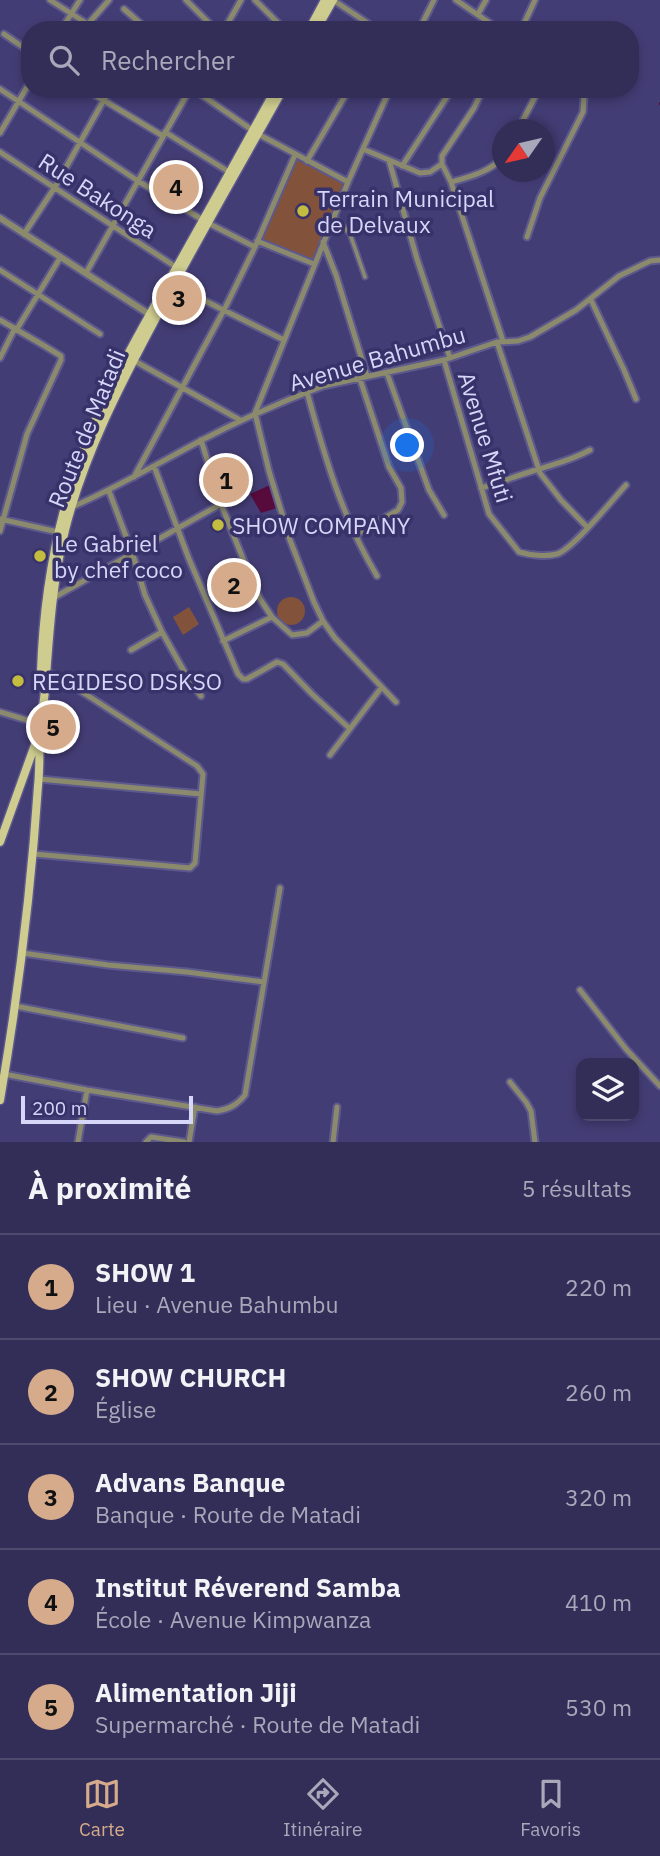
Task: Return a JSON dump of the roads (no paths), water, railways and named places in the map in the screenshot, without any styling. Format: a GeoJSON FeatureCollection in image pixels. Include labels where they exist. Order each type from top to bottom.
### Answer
{"type":"FeatureCollection","features":[{"type":"Feature","properties":{"kind":"main road"},"geometry":{"type":"LineString","coordinates":[[314,21],[325,0]]}},
{"type":"Feature","properties":{"kind":"main road"},"geometry":{"type":"LineString","coordinates":[[321,21],[333,0]]}},
{"type":"Feature","properties":{"kind":"main road","name":"Route de Matadi"},"geometry":{"type":"LineString","coordinates":[[0,1100],[34,854],[39,779],[39,712],[58,531],[124,362],[173,285],[272,98]]}},
{"type":"Feature","properties":{"kind":"main road","name":"Route de Matadi"},"geometry":{"type":"LineString","coordinates":[[225,186],[229,172],[277,98]]}},
{"type":"Feature","properties":{"kind":"main road","name":"Route de Matadi"},"geometry":{"type":"LineString","coordinates":[[101,421],[176,267],[206,222]]}},
{"type":"Feature","properties":{"kind":"main road","name":"Route de Matadi"},"geometry":{"type":"LineString","coordinates":[[40,726],[47,673],[48,611],[53,598],[68,508]]}},
{"type":"Feature","properties":{"kind":"main road"},"geometry":{"type":"LineString","coordinates":[[0,842],[22,785],[40,726]]}},
{"type":"Feature","properties":{"kind":"main road"},"geometry":{"type":"LineString","coordinates":[[22,785],[38,790]]}},
{"type":"Feature","properties":{"kind":"street"},"geometry":{"type":"LineString","coordinates":[[50,0],[83,21]]}},
{"type":"Feature","properties":{"kind":"street"},"geometry":{"type":"LineString","coordinates":[[66,21],[80,0]]}},
{"type":"Feature","properties":{"kind":"street"},"geometry":{"type":"LineString","coordinates":[[90,21],[108,0]]}},
{"type":"Feature","properties":{"kind":"street"},"geometry":{"type":"LineString","coordinates":[[186,0],[207,21]]}},
{"type":"Feature","properties":{"kind":"street"},"geometry":{"type":"LineString","coordinates":[[229,21],[241,0]]}},
{"type":"Feature","properties":{"kind":"street"},"geometry":{"type":"LineString","coordinates":[[255,0],[276,21]]}},
{"type":"Feature","properties":{"kind":"street"},"geometry":{"type":"LineString","coordinates":[[333,0],[364,21]]}},
{"type":"Feature","properties":{"kind":"street"},"geometry":{"type":"LineString","coordinates":[[424,21],[434,0]]}},
{"type":"Feature","properties":{"kind":"street"},"geometry":{"type":"LineString","coordinates":[[456,0],[487,21]]}},
{"type":"Feature","properties":{"kind":"street"},"geometry":{"type":"LineString","coordinates":[[478,14],[486,0]]}},
{"type":"Feature","properties":{"kind":"street"},"geometry":{"type":"LineString","coordinates":[[525,21],[535,0]]}},
{"type":"Feature","properties":{"kind":"street"},"geometry":{"type":"LineString","coordinates":[[124,9],[138,21]]}},
{"type":"Feature","properties":{"kind":"street"},"geometry":{"type":"LineString","coordinates":[[4,34],[21,46]]}},
{"type":"Feature","properties":{"kind":"street"},"geometry":{"type":"LineString","coordinates":[[0,89],[80,144],[206,222],[256,244],[314,264]]}},
{"type":"Feature","properties":{"kind":"street"},"geometry":{"type":"LineString","coordinates":[[0,133],[22,98]]}},
{"type":"Feature","properties":{"kind":"street"},"geometry":{"type":"LineString","coordinates":[[98,98],[229,172]]}},
{"type":"Feature","properties":{"kind":"street"},"geometry":{"type":"LineString","coordinates":[[24,234],[55,187],[106,98]]}},
{"type":"Feature","properties":{"kind":"street"},"geometry":{"type":"LineString","coordinates":[[86,273],[186,98]]}},
{"type":"Feature","properties":{"kind":"street"},"geometry":{"type":"LineString","coordinates":[[205,98],[295,155],[348,182]]}},
{"type":"Feature","properties":{"kind":"street"},"geometry":{"type":"LineString","coordinates":[[307,162],[344,98]]}},
{"type":"Feature","properties":{"kind":"street"},"geometry":{"type":"LineString","coordinates":[[386,98],[323,242],[256,413],[269,471],[290,540],[323,621],[335,638],[396,702]]}},
{"type":"Feature","properties":{"kind":"street"},"geometry":{"type":"LineString","coordinates":[[402,166],[446,98]]}},
{"type":"Feature","properties":{"kind":"street"},"geometry":{"type":"LineString","coordinates":[[479,98],[442,156],[442,164],[451,181],[538,469],[561,500],[587,527],[626,485]]}},
{"type":"Feature","properties":{"kind":"street"},"geometry":{"type":"LineString","coordinates":[[524,119],[534,98]]}},
{"type":"Feature","properties":{"kind":"street"},"geometry":{"type":"LineString","coordinates":[[527,237],[540,198],[583,112],[583,98]]}},
{"type":"Feature","properties":{"kind":"street"},"geometry":{"type":"LineString","coordinates":[[363,149],[425,173],[442,164]]}},
{"type":"Feature","properties":{"kind":"street","name":"Rue Bakonga"},"geometry":{"type":"LineString","coordinates":[[0,152],[176,267]]}},
{"type":"Feature","properties":{"kind":"street"},"geometry":{"type":"LineString","coordinates":[[134,477],[224,310],[295,155]]}},
{"type":"Feature","properties":{"kind":"street","name":"Avenue Mfuti"},"geometry":{"type":"LineString","coordinates":[[389,160],[489,514],[513,547],[524,554],[554,555],[564,551],[587,527]]}},
{"type":"Feature","properties":{"kind":"street"},"geometry":{"type":"LineString","coordinates":[[451,181],[467,178],[492,167]]}},
{"type":"Feature","properties":{"kind":"street"},"geometry":{"type":"LineString","coordinates":[[334,216],[350,234],[365,276]]}},
{"type":"Feature","properties":{"kind":"street"},"geometry":{"type":"LineString","coordinates":[[0,218],[153,316]]}},
{"type":"Feature","properties":{"kind":"street"},"geometry":{"type":"LineString","coordinates":[[323,242],[367,376]]}},
{"type":"Feature","properties":{"kind":"street"},"geometry":{"type":"LineString","coordinates":[[0,358],[60,258]]}},
{"type":"Feature","properties":{"kind":"street","name":"Avenue Bahumbu"},"geometry":{"type":"LineString","coordinates":[[68,508],[109,491],[256,413],[323,386],[447,359],[500,341],[518,341],[530,337],[591,300],[619,276],[650,261],[660,260]]}},
{"type":"Feature","properties":{"kind":"street"},"geometry":{"type":"LineString","coordinates":[[0,270],[100,334]]}},
{"type":"Feature","properties":{"kind":"street"},"geometry":{"type":"LineString","coordinates":[[173,285],[284,340]]}},
{"type":"Feature","properties":{"kind":"street"},"geometry":{"type":"LineString","coordinates":[[591,300],[636,399]]}},
{"type":"Feature","properties":{"kind":"street"},"geometry":{"type":"LineString","coordinates":[[0,320],[61,356],[27,434],[1,519],[0,531]]}},
{"type":"Feature","properties":{"kind":"street"},"geometry":{"type":"LineString","coordinates":[[133,360],[240,421]]}},
{"type":"Feature","properties":{"kind":"street"},"geometry":{"type":"LineString","coordinates":[[387,373],[429,490],[444,515]]}},
{"type":"Feature","properties":{"kind":"street"},"geometry":{"type":"LineString","coordinates":[[355,535],[398,510],[402,502],[401,488],[389,467],[360,379]]}},
{"type":"Feature","properties":{"kind":"street"},"geometry":{"type":"LineString","coordinates":[[307,392],[328,466],[364,556],[377,576]]}},
{"type":"Feature","properties":{"kind":"street"},"geometry":{"type":"LineString","coordinates":[[201,440],[250,576],[272,617],[292,635],[307,633],[323,621]]}},
{"type":"Feature","properties":{"kind":"street"},"geometry":{"type":"LineString","coordinates":[[481,488],[566,462],[590,450]]}},
{"type":"Feature","properties":{"kind":"street"},"geometry":{"type":"LineString","coordinates":[[155,466],[177,528],[238,674],[247,679],[277,662],[283,664],[349,728]]}},
{"type":"Feature","properties":{"kind":"street"},"geometry":{"type":"LineString","coordinates":[[109,491],[145,594],[162,632],[184,673],[201,696]]}},
{"type":"Feature","properties":{"kind":"street"},"geometry":{"type":"LineString","coordinates":[[53,598],[222,504]]}},
{"type":"Feature","properties":{"kind":"street"},"geometry":{"type":"LineString","coordinates":[[1,519],[58,531]]}},
{"type":"Feature","properties":{"kind":"street"},"geometry":{"type":"LineString","coordinates":[[223,641],[272,617]]}},
{"type":"Feature","properties":{"kind":"street"},"geometry":{"type":"LineString","coordinates":[[131,650],[162,632]]}},
{"type":"Feature","properties":{"kind":"street"},"geometry":{"type":"LineString","coordinates":[[34,854],[190,867],[195,863],[203,774],[201,770],[59,677],[47,673]]}},
{"type":"Feature","properties":{"kind":"street"},"geometry":{"type":"LineString","coordinates":[[330,755],[381,688]]}},
{"type":"Feature","properties":{"kind":"street"},"geometry":{"type":"LineString","coordinates":[[0,712],[40,726]]}},
{"type":"Feature","properties":{"kind":"street"},"geometry":{"type":"LineString","coordinates":[[39,779],[201,793]]}},
{"type":"Feature","properties":{"kind":"street"},"geometry":{"type":"LineString","coordinates":[[4,1074],[217,1111],[235,1105],[245,1094],[280,888]]}},
{"type":"Feature","properties":{"kind":"street"},"geometry":{"type":"LineString","coordinates":[[22,953],[264,982]]}},
{"type":"Feature","properties":{"kind":"street"},"geometry":{"type":"LineString","coordinates":[[580,990],[626,1049],[660,1086]]}},
{"type":"Feature","properties":{"kind":"street"},"geometry":{"type":"LineString","coordinates":[[15,1006],[183,1038]]}},
{"type":"Feature","properties":{"kind":"street"},"geometry":{"type":"LineString","coordinates":[[510,1082],[531,1111],[535,1142]]}},
{"type":"Feature","properties":{"kind":"street"},"geometry":{"type":"LineString","coordinates":[[78,1142],[87,1090]]}},
{"type":"Feature","properties":{"kind":"street"},"geometry":{"type":"LineString","coordinates":[[146,1142],[151,1137],[187,1142],[195,1107]]}},
{"type":"Feature","properties":{"kind":"street"},"geometry":{"type":"LineString","coordinates":[[333,1142],[337,1107]]}},
{"type":"Feature","properties":{"kind":"place","name":"Institut Réverend Samba"},"geometry":{"type":"Point","coordinates":[176,187]}},
{"type":"Feature","properties":{"kind":"place","name":"Terrain Municipal de Delvaux"},"geometry":{"type":"Point","coordinates":[303,211]}},
{"type":"Feature","properties":{"kind":"place","name":"Advans Banque"},"geometry":{"type":"Point","coordinates":[179,298]}},
{"type":"Feature","properties":{"kind":"place","name":"SHOW 1"},"geometry":{"type":"Point","coordinates":[226,480]}},
{"type":"Feature","properties":{"kind":"place","name":"SHOW COMPANY"},"geometry":{"type":"Point","coordinates":[218,525]}},
{"type":"Feature","properties":{"kind":"place","name":"Le Gabriel by chef coco"},"geometry":{"type":"Point","coordinates":[40,556]}},
{"type":"Feature","properties":{"kind":"place","name":"SHOW CHURCH"},"geometry":{"type":"Point","coordinates":[234,585]}},
{"type":"Feature","properties":{"kind":"place","name":"REGIDESO DSKSO"},"geometry":{"type":"Point","coordinates":[18,681]}},
{"type":"Feature","properties":{"kind":"place","name":"Alimentation Jiji"},"geometry":{"type":"Point","coordinates":[53,727]}}]}
